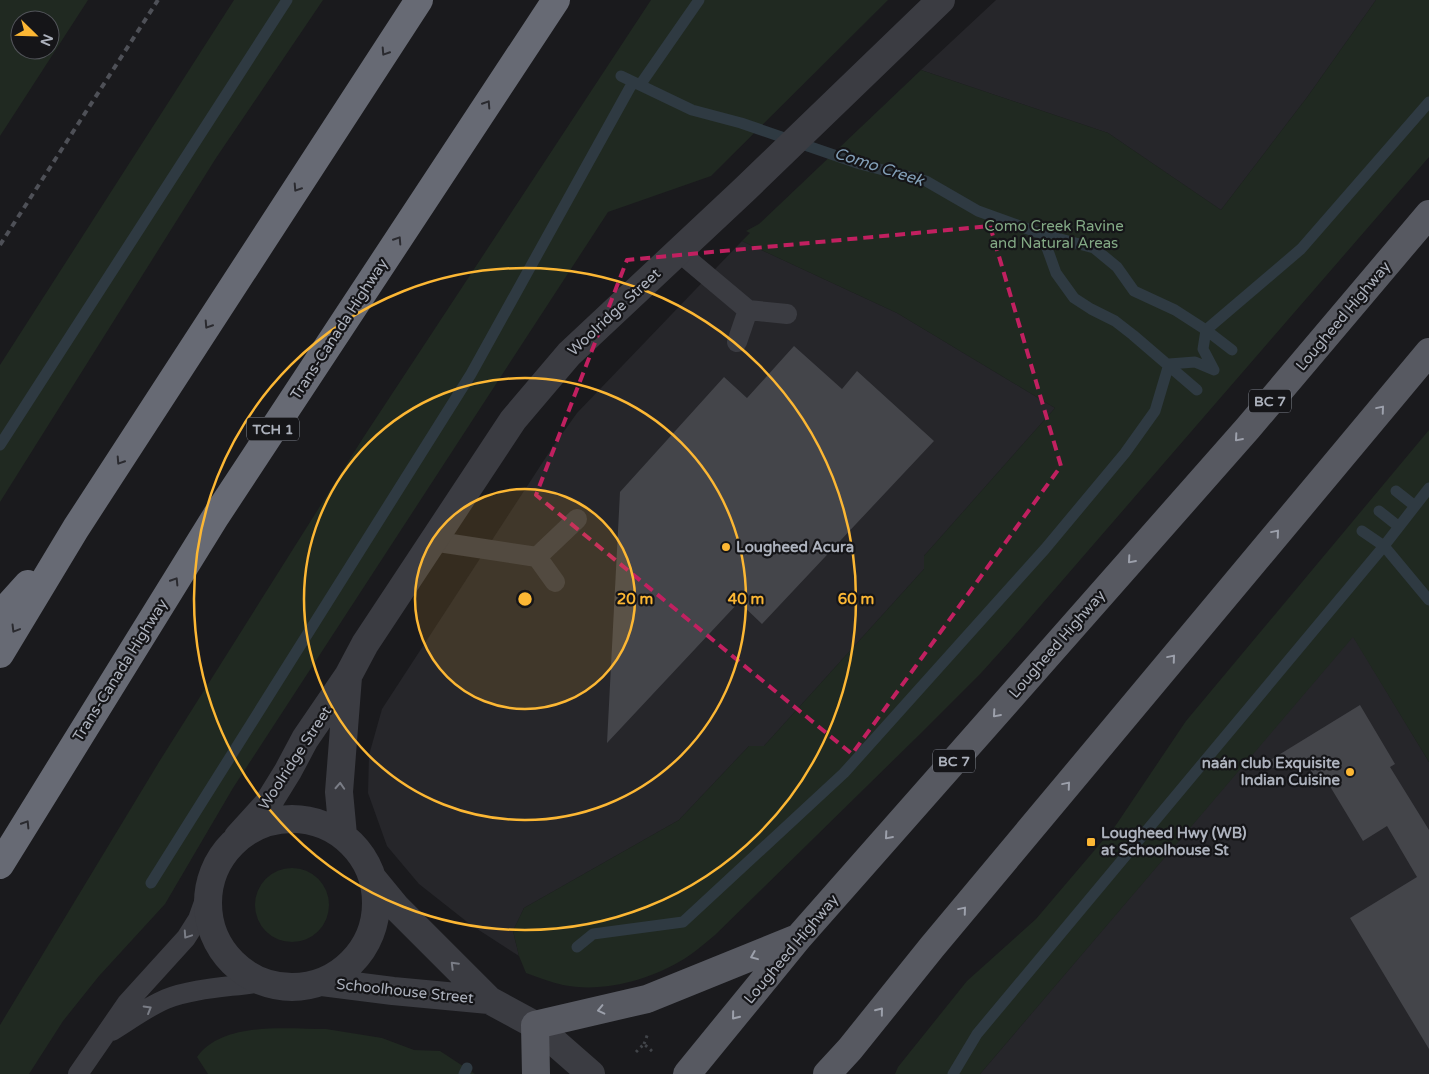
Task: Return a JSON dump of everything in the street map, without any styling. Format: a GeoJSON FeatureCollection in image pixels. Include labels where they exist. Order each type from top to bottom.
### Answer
{"type":"FeatureCollection","features":[{"type":"Feature","properties":{"kind":"highway"},"geometry":{"type":"LineString","coordinates":[[0,654],[76,528],[419,0]]}},
{"type":"Feature","properties":{"kind":"highway","name":"Trans-Canada Highway"},"geometry":{"type":"LineString","coordinates":[[0,865],[216,516],[556,0]]}},
{"type":"Feature","properties":{"kind":"highway"},"geometry":{"type":"LineString","coordinates":[[0,615],[76,528]]}},
{"type":"Feature","properties":{"kind":"main road","name":"Lougheed Highway"},"geometry":{"type":"LineString","coordinates":[[687,1074],[799,937],[1248,428],[1429,214]]}},
{"type":"Feature","properties":{"kind":"main road"},"geometry":{"type":"LineString","coordinates":[[827,1074],[849,1062],[944,932],[1429,352]]}},
{"type":"Feature","properties":{"kind":"main road"},"geometry":{"type":"LineString","coordinates":[[536,1074],[535,1025],[646,999],[799,937]]}},
{"type":"Feature","properties":{"kind":"street","name":"Woolridge Street"},"geometry":{"type":"LineString","coordinates":[[238,837],[267,805],[305,740],[348,676],[365,644],[432,541],[513,420],[543,383],[579,344],[679,252],[942,0]]}},
{"type":"Feature","properties":{"kind":"street","name":"Woolridge Street"},"geometry":{"type":"LineString","coordinates":[[343,835],[339,792],[348,676]]}},
{"type":"Feature","properties":{"kind":"street"},"geometry":{"type":"LineString","coordinates":[[290,818],[318,822],[343,835],[361,854],[373,879],[377,904],[373,929],[361,951],[344,970],[322,982],[302,987],[281,987],[261,982],[237,968],[219,946],[209,919],[208,891],[214,871],[224,853],[238,837],[263,823],[290,818]]}},
{"type":"Feature","properties":{"kind":"street","name":"Schoolhouse Street"},"geometry":{"type":"LineString","coordinates":[[373,879],[396,907],[489,1000],[535,1025],[591,1074]]}},
{"type":"Feature","properties":{"kind":"street","name":"Schoolhouse Street"},"geometry":{"type":"LineString","coordinates":[[322,982],[489,1000]]}},
{"type":"Feature","properties":{"kind":"lane"},"geometry":{"type":"LineString","coordinates":[[679,252],[748,310],[787,314]]}},
{"type":"Feature","properties":{"kind":"lane"},"geometry":{"type":"LineString","coordinates":[[737,342],[748,310]]}},
{"type":"Feature","properties":{"kind":"lane"},"geometry":{"type":"LineString","coordinates":[[537,557],[577,519]]}},
{"type":"Feature","properties":{"kind":"lane"},"geometry":{"type":"LineString","coordinates":[[432,541],[537,557],[555,582]]}},
{"type":"Feature","properties":{"kind":"lane"},"geometry":{"type":"LineString","coordinates":[[78,1074],[127,1003],[186,938],[198,918],[208,891]]}},
{"type":"Feature","properties":{"kind":"lane"},"geometry":{"type":"LineString","coordinates":[[106,1034],[167,999],[186,993],[261,982]]}},
{"type":"Feature","properties":{"kind":"path"},"geometry":{"type":"LineString","coordinates":[[636,1052],[644,1044],[654,1052]]}},
{"type":"Feature","properties":{"kind":"highlighted area"},"geometry":{"type":"Polygon","coordinates":[[[990,226],[1061,466],[852,754],[536,495],[627,260],[990,226]]]}},
{"type":"Feature","properties":{"kind":"shaded area"},"geometry":{"type":"Polygon","coordinates":[[[996,0],[1376,0],[1308,96],[1221,210],[1108,133],[921,70],[996,0]]]}},
{"type":"Feature","properties":{"kind":"shaded area"},"geometry":{"type":"Polygon","coordinates":[[[742,241],[897,313],[1055,408],[924,556],[924,569],[764,746],[749,746],[679,820],[524,908],[513,931],[519,956],[471,925],[419,884],[387,846],[368,793],[369,755],[382,709],[552,448],[577,413],[742,241]]]}},
{"type":"Feature","properties":{"kind":"shaded area"},"geometry":{"type":"Polygon","coordinates":[[[1353,636],[1429,762],[1429,1074],[980,1074],[1353,636]]]}},
{"type":"Feature","properties":{"kind":"green space"},"geometry":{"type":"Polygon","coordinates":[[[0,0],[88,0],[60,43],[60,10],[10,10],[10,60],[49,60],[0,136],[0,0]]]}},
{"type":"Feature","properties":{"kind":"green space"},"geometry":{"type":"Polygon","coordinates":[[[234,0],[323,0],[216,158],[0,502],[0,365],[234,0]]]}},
{"type":"Feature","properties":{"kind":"green space"},"geometry":{"type":"Polygon","coordinates":[[[651,0],[888,0],[711,176],[608,212],[233,788],[165,904],[99,976],[63,1021],[29,1074],[0,1074],[0,1025],[159,762],[363,438],[651,0]]]}},
{"type":"Feature","properties":{"kind":"green space","name":"Como Creek Ravine and Natural Areas"},"geometry":{"type":"Polygon","coordinates":[[[1376,0],[1429,0],[1429,157],[1009,642],[919,735],[715,935],[688,956],[671,966],[641,979],[610,986],[578,987],[563,985],[526,973],[519,956],[513,931],[524,908],[679,820],[749,746],[764,746],[924,569],[924,556],[1055,408],[897,313],[742,241],[750,233],[746,231],[759,224],[921,70],[1108,133],[1221,210],[1308,96],[1376,0]]]}},
{"type":"Feature","properties":{"kind":"green space"},"geometry":{"type":"Polygon","coordinates":[[[1429,430],[1429,762],[1353,637],[980,1074],[895,1074],[898,1067],[967,981],[1036,919],[1116,825],[1186,721],[1429,430]]]}},
{"type":"Feature","properties":{"kind":"green space"},"geometry":{"type":"Polygon","coordinates":[[[292,868],[306,871],[318,879],[326,891],[329,905],[326,919],[318,931],[306,939],[292,942],[278,939],[266,931],[258,919],[255,905],[258,891],[266,879],[278,871],[292,868]]]}},
{"type":"Feature","properties":{"kind":"green space"},"geometry":{"type":"Polygon","coordinates":[[[274,1028],[326,1029],[382,1038],[414,1050],[440,1051],[475,1074],[208,1074],[197,1057],[208,1045],[222,1037],[239,1032],[274,1028]]]}},
{"type":"Feature","properties":{"kind":"building","name":"Lougheed Acura"},"geometry":{"type":"Polygon","coordinates":[[[794,346],[842,389],[857,371],[934,441],[762,624],[739,602],[607,743],[620,492],[724,377],[747,398],[794,346]]]}},
{"type":"Feature","properties":{"kind":"building"},"geometry":{"type":"Polygon","coordinates":[[[1360,705],[1395,764],[1390,767],[1429,830],[1429,1049],[1350,918],[1417,877],[1387,826],[1363,841],[1325,778],[1318,782],[1310,769],[1259,767],[1360,705]]]}},
{"type":"Feature","properties":{"kind":"waterway"},"geometry":{"type":"LineString","coordinates":[[0,445],[287,0]]}},
{"type":"Feature","properties":{"kind":"waterway"},"geometry":{"type":"LineString","coordinates":[[640,85],[699,0]]}},
{"type":"Feature","properties":{"kind":"waterway","name":"Como Creek"},"geometry":{"type":"LineString","coordinates":[[621,76],[692,110],[741,123],[860,164],[926,181],[978,211],[1042,234],[1056,273],[1074,298],[1115,321],[1197,390]]}},
{"type":"Feature","properties":{"kind":"waterway"},"geometry":{"type":"LineString","coordinates":[[151,883],[471,374],[633,82]]}},
{"type":"Feature","properties":{"kind":"waterway"},"geometry":{"type":"LineString","coordinates":[[1042,234],[1094,248],[1117,267],[1134,291],[1175,310],[1206,330],[1301,249],[1429,102]]}},
{"type":"Feature","properties":{"kind":"waterway"},"geometry":{"type":"LineString","coordinates":[[1206,330],[1203,349],[1214,370]]}},
{"type":"Feature","properties":{"kind":"waterway"},"geometry":{"type":"LineString","coordinates":[[1206,330],[1232,350]]}},
{"type":"Feature","properties":{"kind":"waterway"},"geometry":{"type":"LineString","coordinates":[[1169,364],[1195,362],[1214,370]]}},
{"type":"Feature","properties":{"kind":"waterway"},"geometry":{"type":"LineString","coordinates":[[577,947],[593,934],[683,922],[844,773],[1045,549],[1125,453],[1155,411],[1169,364]]}},
{"type":"Feature","properties":{"kind":"waterway"},"geometry":{"type":"LineString","coordinates":[[953,1074],[977,1034],[1384,546],[1429,488]]}},
{"type":"Feature","properties":{"kind":"waterway"},"geometry":{"type":"LineString","coordinates":[[1396,491],[1415,506]]}},
{"type":"Feature","properties":{"kind":"waterway"},"geometry":{"type":"LineString","coordinates":[[1379,511],[1398,526]]}},
{"type":"Feature","properties":{"kind":"waterway"},"geometry":{"type":"LineString","coordinates":[[1362,531],[1384,546],[1429,600]]}},
{"type":"Feature","properties":{"kind":"waterway"},"geometry":{"type":"LineString","coordinates":[[464,1074],[467,1068]]}},
{"type":"Feature","properties":{"kind":"railway"},"geometry":{"type":"LineString","coordinates":[[0,245],[158,0]]}},
{"type":"Feature","properties":{"kind":"place","name":"Lougheed Acura"},"geometry":{"type":"Point","coordinates":[726,547]}},
{"type":"Feature","properties":{"kind":"place","name":"naán club Exquisite Indian Cuisine"},"geometry":{"type":"Point","coordinates":[1350,772]}},
{"type":"Feature","properties":{"kind":"place","name":"Lougheed Hwy (WB) at Schoolhouse St"},"geometry":{"type":"Point","coordinates":[1091,842]}}]}
